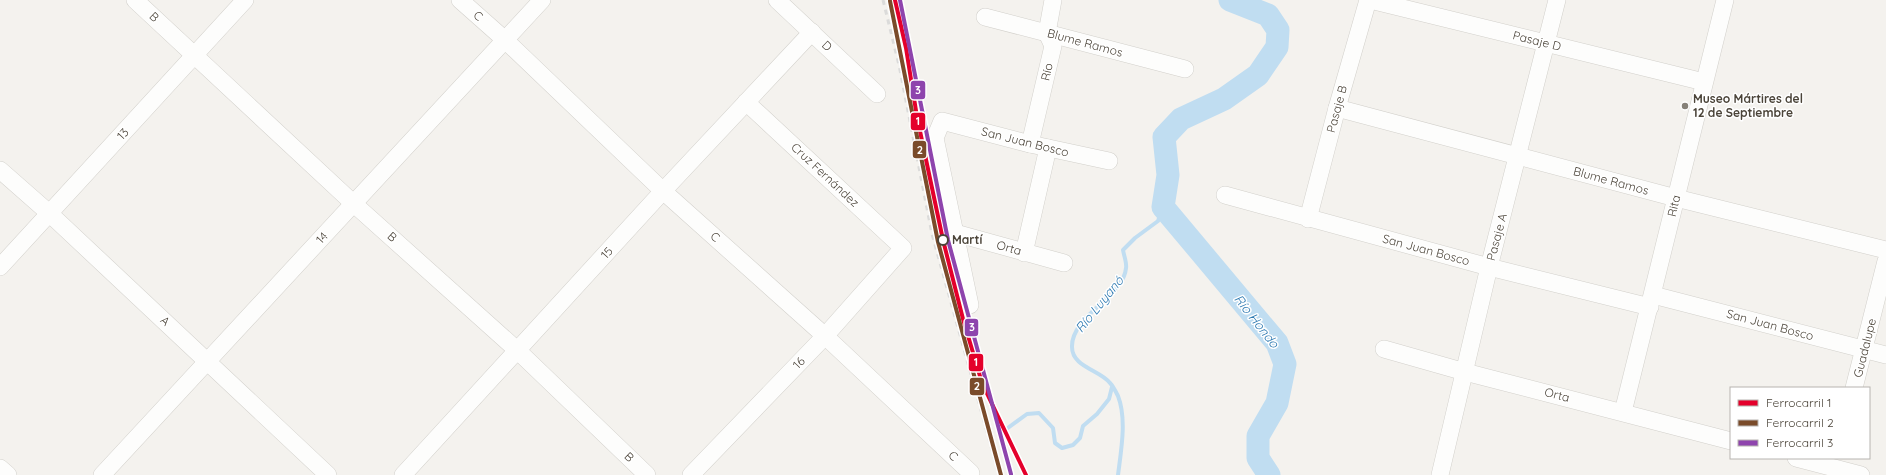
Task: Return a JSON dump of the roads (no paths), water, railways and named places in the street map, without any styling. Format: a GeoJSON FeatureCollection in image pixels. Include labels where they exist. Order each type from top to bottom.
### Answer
{"type":"FeatureCollection","features":[{"type":"Feature","properties":{"kind":"street","name":"B"},"geometry":{"type":"LineString","coordinates":[[135,0],[354,204],[518,351],[647,475]]}},
{"type":"Feature","properties":{"kind":"street","name":"13"},"geometry":{"type":"LineString","coordinates":[[0,267],[245,0]]}},
{"type":"Feature","properties":{"kind":"street","name":"C"},"geometry":{"type":"LineString","coordinates":[[460,0],[504,39],[663,191],[825,336],[971,473]]}},
{"type":"Feature","properties":{"kind":"street","name":"14"},"geometry":{"type":"LineString","coordinates":[[102,475],[354,204],[504,39],[542,0]]}},
{"type":"Feature","properties":{"kind":"street","name":"D"},"geometry":{"type":"LineString","coordinates":[[777,0],[877,94]]}},
{"type":"Feature","properties":{"kind":"street","name":"Río"},"geometry":{"type":"LineString","coordinates":[[1030,144],[1053,46],[1047,33],[1054,0]]}},
{"type":"Feature","properties":{"kind":"street","name":"Pasaje D"},"geometry":{"type":"LineString","coordinates":[[1369,0],[1704,82]]}},
{"type":"Feature","properties":{"kind":"street","name":"Pasaje B"},"geometry":{"type":"LineString","coordinates":[[1308,219],[1337,108],[1369,0]]}},
{"type":"Feature","properties":{"kind":"street","name":"Pasaje A"},"geometry":{"type":"LineString","coordinates":[[1440,475],[1489,267],[1519,156],[1557,0]]}},
{"type":"Feature","properties":{"kind":"street","name":"Rita"},"geometry":{"type":"LineString","coordinates":[[1623,412],[1652,301],[1725,0]]}},
{"type":"Feature","properties":{"kind":"street","name":"Blume Ramos"},"geometry":{"type":"LineString","coordinates":[[985,18],[1185,69]]}},
{"type":"Feature","properties":{"kind":"street","name":"15"},"geometry":{"type":"LineString","coordinates":[[402,475],[518,351],[663,191],[812,32]]}},
{"type":"Feature","properties":{"kind":"street","name":"Cruz Fernández"},"geometry":{"type":"LineString","coordinates":[[746,102],[903,248]]}},
{"type":"Feature","properties":{"kind":"street","name":"Blume Ramos"},"geometry":{"type":"LineString","coordinates":[[1337,108],[1676,198],[1886,250]]}},
{"type":"Feature","properties":{"kind":"street","name":"San Juan Bosco"},"geometry":{"type":"LineString","coordinates":[[955,233],[935,138],[942,121],[1030,144],[1109,161]]}},
{"type":"Feature","properties":{"kind":"street"},"geometry":{"type":"LineString","coordinates":[[1024,252],[1048,148]]}},
{"type":"Feature","properties":{"kind":"street","name":"A"},"geometry":{"type":"LineString","coordinates":[[0,170],[49,213],[328,475]]}},
{"type":"Feature","properties":{"kind":"street","name":"San Juan Bosco"},"geometry":{"type":"LineString","coordinates":[[1225,195],[1308,219],[1489,267],[1652,301],[1886,355]]}},
{"type":"Feature","properties":{"kind":"street","name":"Orta"},"geometry":{"type":"LineString","coordinates":[[955,233],[1064,263]]}},
{"type":"Feature","properties":{"kind":"street"},"geometry":{"type":"LineString","coordinates":[[955,233],[970,305]]}},
{"type":"Feature","properties":{"kind":"street","name":"16"},"geometry":{"type":"LineString","coordinates":[[691,475],[825,336],[903,248]]}},
{"type":"Feature","properties":{"kind":"street","name":"Guadalupe"},"geometry":{"type":"LineString","coordinates":[[1854,387],[1886,261]]}},
{"type":"Feature","properties":{"kind":"street","name":"Orta"},"geometry":{"type":"LineString","coordinates":[[1384,348],[1465,372],[1730,441]]}},
{"type":"Feature","properties":{"kind":"street"},"geometry":{"type":"LineString","coordinates":[[1800,459],[1861,475]]}},
{"type":"Feature","properties":{"kind":"street"},"geometry":{"type":"LineString","coordinates":[[0,468],[8,475]]}},
{"type":"Feature","properties":{"kind":"waterway","name":"Río Hondo"},"geometry":{"type":"LineString","coordinates":[[1230,0],[1268,15],[1278,30],[1277,47],[1258,75],[1224,99],[1181,119],[1164,137],[1168,175],[1163,207],[1277,343],[1285,364],[1277,403],[1258,436],[1258,458],[1269,475]]}},
{"type":"Feature","properties":{"kind":"waterway","name":"Río Luyanó"},"geometry":{"type":"LineString","coordinates":[[1118,475],[1123,425],[1121,405],[1118,396],[1112,386],[1105,379],[1081,364],[1073,354],[1072,347],[1074,336],[1080,326],[1088,316],[1117,288],[1123,278],[1126,266],[1123,250],[1135,238],[1158,221],[1163,207]]}},
{"type":"Feature","properties":{"kind":"waterway"},"geometry":{"type":"LineString","coordinates":[[1005,430],[1027,414],[1039,413],[1053,428],[1055,443],[1062,448],[1073,445],[1080,438],[1083,426],[1097,414],[1109,399],[1112,387]]}},
{"type":"Feature","properties":{"kind":"railway"},"geometry":{"type":"LineString","coordinates":[[883,0],[899,65],[932,234],[999,475]]}},
{"type":"Feature","properties":{"kind":"rail line","name":"1"},"geometry":{"type":"LineString","coordinates":[[895,0],[906,48],[917,117],[943,240],[963,319],[982,383],[1026,475]]}},
{"type":"Feature","properties":{"kind":"rail line","name":"3"},"geometry":{"type":"LineString","coordinates":[[900,0],[948,240],[1011,474]]}},
{"type":"Feature","properties":{"kind":"rail line","name":"2"},"geometry":{"type":"LineString","coordinates":[[890,1],[938,242],[1001,475]]}},
{"type":"Feature","properties":{"kind":"place","name":"Museo Mártires del 12 de Septiembre"},"geometry":{"type":"Point","coordinates":[1685,106]}},
{"type":"Feature","properties":{"kind":"place","name":"Martí"},"geometry":{"type":"Point","coordinates":[943,240]}}]}
